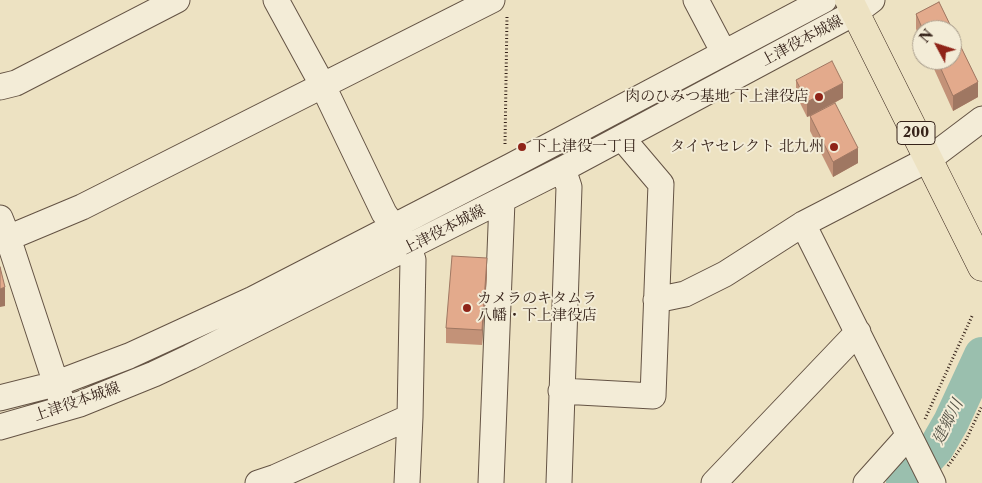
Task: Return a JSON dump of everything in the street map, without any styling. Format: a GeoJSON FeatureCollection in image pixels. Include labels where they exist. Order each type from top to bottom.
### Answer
{"type":"FeatureCollection","features":[{"type":"Feature","properties":{"kind":"highway","name":"200"},"geometry":{"type":"LineString","coordinates":[[859,4],[929,159],[982,267]]}},
{"type":"Feature","properties":{"kind":"street"},"geometry":{"type":"LineString","coordinates":[[0,87],[16,83],[177,0]]}},
{"type":"Feature","properties":{"kind":"street"},"geometry":{"type":"LineString","coordinates":[[276,0],[323,86],[384,213],[409,248],[414,263],[407,483]]}},
{"type":"Feature","properties":{"kind":"street"},"geometry":{"type":"LineString","coordinates":[[696,0],[724,53]]}},
{"type":"Feature","properties":{"kind":"street","name":"上津役本城線"},"geometry":{"type":"LineString","coordinates":[[0,398],[55,384],[129,356],[236,307],[393,227],[824,0]]}},
{"type":"Feature","properties":{"kind":"street"},"geometry":{"type":"LineString","coordinates":[[64,408],[4,228],[82,207],[323,86],[500,4]]}},
{"type":"Feature","properties":{"kind":"street","name":"上津役本城線"},"geometry":{"type":"LineString","coordinates":[[0,427],[80,404],[163,369],[409,248],[622,138],[859,4]]}},
{"type":"Feature","properties":{"kind":"street"},"geometry":{"type":"LineString","coordinates":[[656,300],[685,294],[725,274],[803,224],[929,159],[982,119]]}},
{"type":"Feature","properties":{"kind":"street"},"geometry":{"type":"LineString","coordinates":[[561,392],[653,396],[661,184],[622,138]]}},
{"type":"Feature","properties":{"kind":"street"},"geometry":{"type":"LineString","coordinates":[[559,483],[569,187],[563,169]]}},
{"type":"Feature","properties":{"kind":"street"},"geometry":{"type":"LineString","coordinates":[[491,483],[502,201]]}},
{"type":"Feature","properties":{"kind":"street"},"geometry":{"type":"LineString","coordinates":[[803,224],[931,481]]}},
{"type":"Feature","properties":{"kind":"street"},"geometry":{"type":"LineString","coordinates":[[714,483],[858,332]]}},
{"type":"Feature","properties":{"kind":"street"},"geometry":{"type":"LineString","coordinates":[[270,481],[410,416]]}},
{"type":"Feature","properties":{"kind":"street"},"geometry":{"type":"LineString","coordinates":[[866,483],[911,441]]}},
{"type":"Feature","properties":{"kind":"path"},"geometry":{"type":"LineString","coordinates":[[500,4],[504,149]]}},
{"type":"Feature","properties":{"kind":"path"},"geometry":{"type":"LineString","coordinates":[[911,441],[922,426],[973,314]]}},
{"type":"Feature","properties":{"kind":"path"},"geometry":{"type":"LineString","coordinates":[[931,481],[943,473],[966,442],[982,406]]}},
{"type":"Feature","properties":{"kind":"building"},"geometry":{"type":"Polygon","coordinates":[[[939,2],[948,20],[919,20],[916,14],[939,2]]]}},
{"type":"Feature","properties":{"kind":"building"},"geometry":{"type":"Polygon","coordinates":[[[962,49],[978,82],[953,96],[941,70],[962,70],[962,49]]]}},
{"type":"Feature","properties":{"kind":"building"},"geometry":{"type":"Polygon","coordinates":[[[832,61],[843,83],[807,102],[796,80],[832,61]]]}},
{"type":"Feature","properties":{"kind":"building"},"geometry":{"type":"Polygon","coordinates":[[[835,103],[858,148],[833,162],[810,116],[835,103]]]}},
{"type":"Feature","properties":{"kind":"building","name":"カメラのキタムラ 八幡・下上津役店"},"geometry":{"type":"Polygon","coordinates":[[[452,256],[487,258],[482,330],[446,328],[452,256]]]}},
{"type":"Feature","properties":{"kind":"building"},"geometry":{"type":"Polygon","coordinates":[[[0,267],[5,287],[0,289],[0,267]]]}},
{"type":"Feature","properties":{"kind":"waterway","name":"建郷川"},"geometry":{"type":"LineString","coordinates":[[904,483],[936,448],[951,422],[982,355]]}},
{"type":"Feature","properties":{"kind":"place","name":"肉のひみつ基地 下上津役店"},"geometry":{"type":"Point","coordinates":[819,97]}},
{"type":"Feature","properties":{"kind":"place","name":"下上津役一丁目"},"geometry":{"type":"Point","coordinates":[522,147]}},
{"type":"Feature","properties":{"kind":"place","name":"タイヤセレクト 北九州"},"geometry":{"type":"Point","coordinates":[834,147]}},
{"type":"Feature","properties":{"kind":"place","name":"カメラのキタムラ 八幡・下上津役店"},"geometry":{"type":"Point","coordinates":[467,308]}}]}
